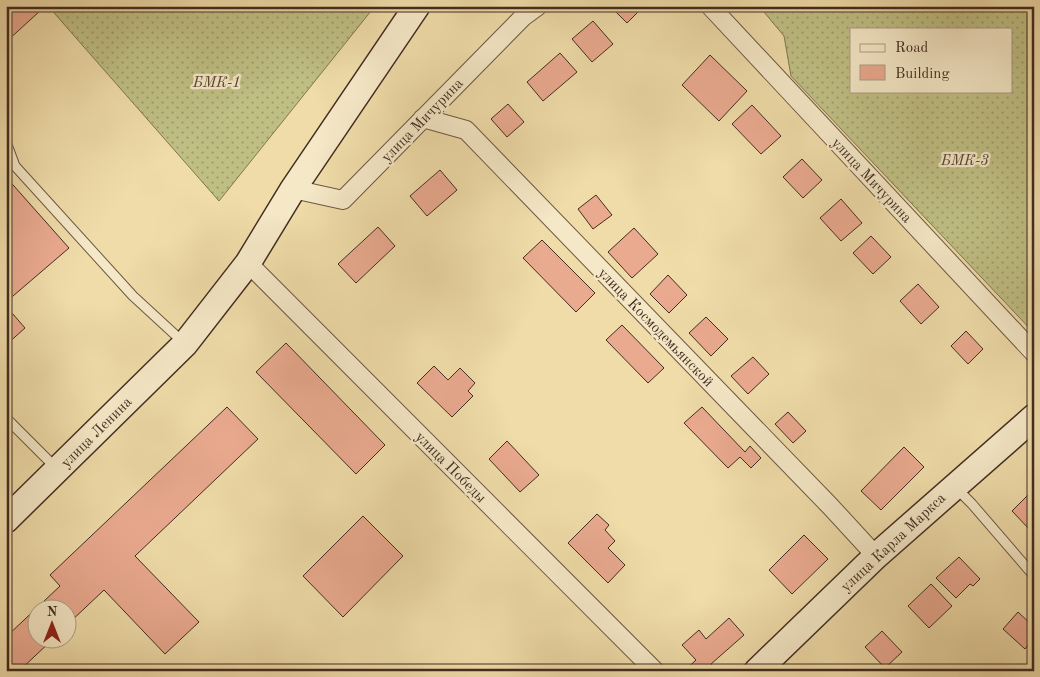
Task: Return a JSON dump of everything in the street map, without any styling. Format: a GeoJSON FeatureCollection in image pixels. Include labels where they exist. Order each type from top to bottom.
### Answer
{"type":"FeatureCollection","features":[{"type":"Feature","properties":{"kind":"main road","name":"улица Ленина"},"geometry":{"type":"LineString","coordinates":[[6,520],[185,344],[248,263],[293,189],[417,6]]}},
{"type":"Feature","properties":{"kind":"main road","name":"улица Карла Маркса"},"geometry":{"type":"LineString","coordinates":[[756,671],[876,556],[1034,417]]}},
{"type":"Feature","properties":{"kind":"street","name":"улица Мичурина"},"geometry":{"type":"LineString","coordinates":[[293,189],[343,200],[523,17],[538,6]]}},
{"type":"Feature","properties":{"kind":"street","name":"улица Мичурина"},"geometry":{"type":"LineString","coordinates":[[710,6],[1034,353]]}},
{"type":"Feature","properties":{"kind":"street","name":"улица Космодемьянской"},"geometry":{"type":"LineString","coordinates":[[424,118],[466,130],[830,506],[876,556]]}},
{"type":"Feature","properties":{"kind":"street","name":"улица Победы"},"geometry":{"type":"LineString","coordinates":[[248,263],[655,671]]}},
{"type":"Feature","properties":{"kind":"lane"},"geometry":{"type":"LineString","coordinates":[[6,142],[15,166],[133,296],[185,344]]}},
{"type":"Feature","properties":{"kind":"lane"},"geometry":{"type":"LineString","coordinates":[[6,418],[57,470]]}},
{"type":"Feature","properties":{"kind":"lane"},"geometry":{"type":"LineString","coordinates":[[954,486],[1034,576]]}},
{"type":"Feature","properties":{"kind":"green space","name":"БМК-1"},"geometry":{"type":"Polygon","coordinates":[[[48,6],[375,6],[219,201],[48,6]]]}},
{"type":"Feature","properties":{"kind":"green space","name":"БМК-3"},"geometry":{"type":"Polygon","coordinates":[[[759,6],[1034,6],[1034,333],[791,76],[784,36],[759,6]]]}},
{"type":"Feature","properties":{"kind":"building"},"geometry":{"type":"Polygon","coordinates":[[[6,6],[37,6],[41,10],[6,42],[6,6]]]}},
{"type":"Feature","properties":{"kind":"building"},"geometry":{"type":"Polygon","coordinates":[[[612,6],[644,6],[627,23],[612,6]]]}},
{"type":"Feature","properties":{"kind":"building"},"geometry":{"type":"Polygon","coordinates":[[[593,21],[613,44],[592,62],[572,39],[593,21]]]}},
{"type":"Feature","properties":{"kind":"building"},"geometry":{"type":"Polygon","coordinates":[[[560,53],[577,72],[543,101],[527,82],[560,53]]]}},
{"type":"Feature","properties":{"kind":"building"},"geometry":{"type":"Polygon","coordinates":[[[710,55],[747,91],[719,121],[682,85],[710,55]]]}},
{"type":"Feature","properties":{"kind":"building"},"geometry":{"type":"Polygon","coordinates":[[[508,104],[524,122],[507,137],[491,119],[508,104]]]}},
{"type":"Feature","properties":{"kind":"building"},"geometry":{"type":"Polygon","coordinates":[[[752,105],[781,136],[761,154],[732,124],[752,105]]]}},
{"type":"Feature","properties":{"kind":"building"},"geometry":{"type":"Polygon","coordinates":[[[802,159],[822,180],[803,198],[783,177],[802,159]]]}},
{"type":"Feature","properties":{"kind":"building"},"geometry":{"type":"Polygon","coordinates":[[[440,170],[457,190],[427,216],[410,196],[440,170]]]}},
{"type":"Feature","properties":{"kind":"building"},"geometry":{"type":"Polygon","coordinates":[[[6,177],[69,248],[6,302],[6,177]]]}},
{"type":"Feature","properties":{"kind":"building"},"geometry":{"type":"Polygon","coordinates":[[[596,195],[612,215],[593,229],[578,209],[596,195]]]}},
{"type":"Feature","properties":{"kind":"building"},"geometry":{"type":"Polygon","coordinates":[[[841,199],[862,223],[841,241],[820,218],[841,199]]]}},
{"type":"Feature","properties":{"kind":"building"},"geometry":{"type":"Polygon","coordinates":[[[378,227],[395,246],[356,283],[338,264],[378,227]]]}},
{"type":"Feature","properties":{"kind":"building"},"geometry":{"type":"Polygon","coordinates":[[[634,228],[658,254],[632,278],[608,252],[634,228]]]}},
{"type":"Feature","properties":{"kind":"building"},"geometry":{"type":"Polygon","coordinates":[[[871,236],[891,257],[873,274],[853,253],[871,236]]]}},
{"type":"Feature","properties":{"kind":"building"},"geometry":{"type":"Polygon","coordinates":[[[542,240],[595,293],[576,312],[523,258],[542,240]]]}},
{"type":"Feature","properties":{"kind":"building"},"geometry":{"type":"Polygon","coordinates":[[[668,275],[687,295],[669,313],[650,294],[668,275]]]}},
{"type":"Feature","properties":{"kind":"building"},"geometry":{"type":"Polygon","coordinates":[[[918,284],[939,307],[921,324],[900,301],[918,284]]]}},
{"type":"Feature","properties":{"kind":"building"},"geometry":{"type":"Polygon","coordinates":[[[6,306],[25,328],[6,345],[6,306]]]}},
{"type":"Feature","properties":{"kind":"building"},"geometry":{"type":"Polygon","coordinates":[[[706,317],[728,339],[711,356],[689,333],[706,317]]]}},
{"type":"Feature","properties":{"kind":"building"},"geometry":{"type":"Polygon","coordinates":[[[622,325],[664,368],[648,383],[606,340],[622,325]]]}},
{"type":"Feature","properties":{"kind":"building"},"geometry":{"type":"Polygon","coordinates":[[[966,331],[983,349],[968,364],[951,346],[966,331]]]}},
{"type":"Feature","properties":{"kind":"building"},"geometry":{"type":"Polygon","coordinates":[[[286,343],[385,445],[356,474],[256,372],[286,343]]]}},
{"type":"Feature","properties":{"kind":"building"},"geometry":{"type":"Polygon","coordinates":[[[753,357],[769,374],[748,394],[731,376],[753,357]]]}},
{"type":"Feature","properties":{"kind":"building"},"geometry":{"type":"Polygon","coordinates":[[[434,366],[448,380],[460,368],[475,383],[468,391],[473,396],[452,417],[417,383],[434,366]]]}},
{"type":"Feature","properties":{"kind":"building"},"geometry":{"type":"Polygon","coordinates":[[[227,407],[258,439],[135,556],[199,622],[165,654],[104,590],[78,615],[78,600],[45,600],[60,586],[50,575],[227,407]]]}},
{"type":"Feature","properties":{"kind":"building"},"geometry":{"type":"Polygon","coordinates":[[[702,407],[745,452],[750,446],[761,458],[751,468],[740,457],[728,468],[684,423],[702,407]]]}},
{"type":"Feature","properties":{"kind":"building"},"geometry":{"type":"Polygon","coordinates":[[[788,412],[806,431],[793,443],[775,424],[788,412]]]}},
{"type":"Feature","properties":{"kind":"building"},"geometry":{"type":"Polygon","coordinates":[[[507,441],[539,475],[520,492],[489,459],[507,441]]]}},
{"type":"Feature","properties":{"kind":"building"},"geometry":{"type":"Polygon","coordinates":[[[904,447],[924,467],[881,510],[861,491],[904,447]]]}},
{"type":"Feature","properties":{"kind":"building"},"geometry":{"type":"Polygon","coordinates":[[[1034,489],[1034,527],[1030,530],[1012,511],[1034,489]]]}},
{"type":"Feature","properties":{"kind":"building"},"geometry":{"type":"Polygon","coordinates":[[[597,514],[609,525],[605,530],[615,541],[608,548],[625,565],[608,583],[568,543],[597,514]]]}},
{"type":"Feature","properties":{"kind":"building"},"geometry":{"type":"Polygon","coordinates":[[[363,516],[403,556],[343,617],[303,576],[363,516]]]}},
{"type":"Feature","properties":{"kind":"building"},"geometry":{"type":"Polygon","coordinates":[[[804,535],[828,559],[792,594],[769,570],[804,535]]]}},
{"type":"Feature","properties":{"kind":"building"},"geometry":{"type":"Polygon","coordinates":[[[959,557],[980,579],[973,586],[970,584],[956,598],[936,578],[959,557]]]}},
{"type":"Feature","properties":{"kind":"building"},"geometry":{"type":"Polygon","coordinates":[[[931,584],[952,606],[929,628],[908,606],[931,584]]]}},
{"type":"Feature","properties":{"kind":"building"},"geometry":{"type":"Polygon","coordinates":[[[1018,612],[1034,627],[1034,638],[1025,649],[1003,629],[1018,612]]]}},
{"type":"Feature","properties":{"kind":"building"},"geometry":{"type":"Polygon","coordinates":[[[28,616],[28,650],[41,650],[19,671],[6,671],[6,637],[28,616]]]}},
{"type":"Feature","properties":{"kind":"building"},"geometry":{"type":"Polygon","coordinates":[[[729,618],[744,635],[711,664],[717,671],[684,671],[696,660],[682,645],[699,630],[706,639],[729,618]]]}},
{"type":"Feature","properties":{"kind":"building"},"geometry":{"type":"Polygon","coordinates":[[[882,631],[902,652],[885,668],[865,647],[882,631]]]}}]}
